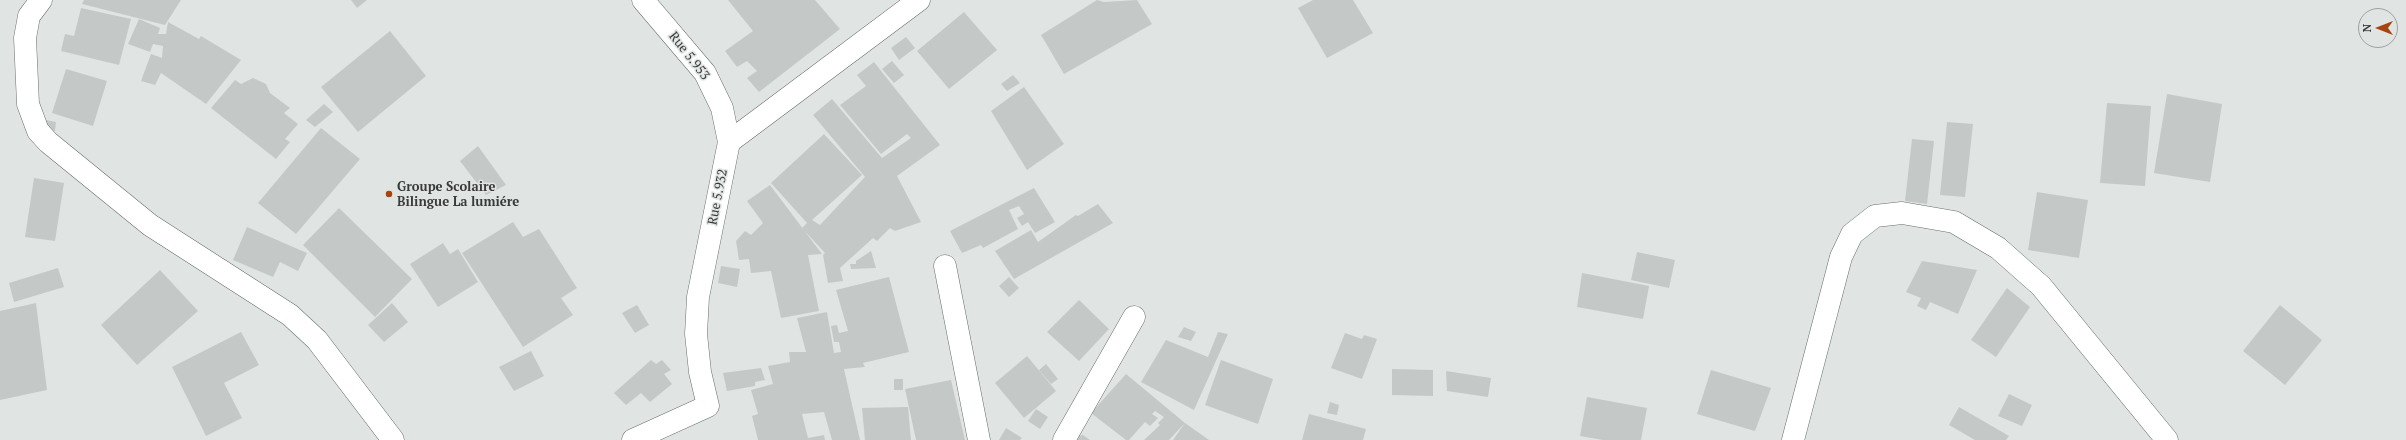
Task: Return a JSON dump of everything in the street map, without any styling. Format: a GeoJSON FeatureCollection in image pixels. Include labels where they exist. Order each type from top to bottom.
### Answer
{"type":"FeatureCollection","features":[{"type":"Feature","properties":{"kind":"street"},"geometry":{"type":"LineString","coordinates":[[41,0],[29,16],[25,38],[28,104],[38,131],[48,142],[150,224],[290,315],[317,340],[393,440]]}},
{"type":"Feature","properties":{"kind":"street","name":"Rue 5.953"},"geometry":{"type":"LineString","coordinates":[[643,0],[705,73],[722,108],[729,142]]}},
{"type":"Feature","properties":{"kind":"street"},"geometry":{"type":"LineString","coordinates":[[729,142],[919,0]]}},
{"type":"Feature","properties":{"kind":"street","name":"Rue 5.932"},"geometry":{"type":"LineString","coordinates":[[633,440],[708,406],[700,372],[696,334],[698,297],[729,142]]}},
{"type":"Feature","properties":{"kind":"street"},"geometry":{"type":"LineString","coordinates":[[1793,440],[1841,257],[1852,234],[1875,216],[1902,213],[1954,222],[1998,248],[2041,286],[2167,440]]}},
{"type":"Feature","properties":{"kind":"street"},"geometry":{"type":"LineString","coordinates":[[945,266],[979,440]]}},
{"type":"Feature","properties":{"kind":"street"},"geometry":{"type":"LineString","coordinates":[[1064,440],[1134,317]]}},
{"type":"Feature","properties":{"kind":"building"},"geometry":{"type":"Polygon","coordinates":[[[84,0],[181,0],[165,25],[82,4],[84,0]]]}},
{"type":"Feature","properties":{"kind":"building"},"geometry":{"type":"Polygon","coordinates":[[[351,0],[367,0],[357,8],[351,0]]]}},
{"type":"Feature","properties":{"kind":"building"},"geometry":{"type":"Polygon","coordinates":[[[728,0],[815,0],[840,29],[759,92],[747,78],[757,71],[747,61],[737,67],[725,51],[753,31],[728,0]]]}},
{"type":"Feature","properties":{"kind":"building"},"geometry":{"type":"Polygon","coordinates":[[[1097,0],[1104,2],[1137,0],[1152,24],[1064,74],[1041,35],[1097,0]]]}},
{"type":"Feature","properties":{"kind":"building"},"geometry":{"type":"Polygon","coordinates":[[[1313,0],[1353,0],[1373,33],[1327,58],[1298,8],[1313,0]]]}},
{"type":"Feature","properties":{"kind":"building"},"geometry":{"type":"Polygon","coordinates":[[[81,8],[131,19],[119,65],[61,51],[65,34],[74,36],[81,8]]]}},
{"type":"Feature","properties":{"kind":"building"},"geometry":{"type":"Polygon","coordinates":[[[964,12],[997,50],[949,89],[917,51],[964,12]]]}},
{"type":"Feature","properties":{"kind":"building"},"geometry":{"type":"Polygon","coordinates":[[[139,19],[160,28],[158,34],[166,34],[168,22],[199,39],[201,36],[241,60],[206,104],[161,73],[155,85],[141,81],[151,54],[162,58],[163,46],[153,44],[150,52],[128,44],[139,19]]]}},
{"type":"Feature","properties":{"kind":"building"},"geometry":{"type":"Polygon","coordinates":[[[390,31],[426,76],[358,132],[321,87],[390,31]]]}},
{"type":"Feature","properties":{"kind":"building"},"geometry":{"type":"Polygon","coordinates":[[[906,37],[915,48],[899,60],[891,48],[906,37]]]}},
{"type":"Feature","properties":{"kind":"building"},"geometry":{"type":"Polygon","coordinates":[[[892,61],[904,75],[894,83],[882,69],[892,61]]]}},
{"type":"Feature","properties":{"kind":"building"},"geometry":{"type":"Polygon","coordinates":[[[874,62],[940,145],[897,176],[921,222],[895,231],[890,228],[877,241],[873,238],[840,268],[843,281],[828,283],[823,255],[825,253],[802,228],[807,223],[771,183],[824,134],[862,175],[812,220],[820,225],[865,177],[813,115],[832,99],[882,158],[911,138],[907,134],[881,154],[840,105],[866,86],[857,75],[874,62]]]}},
{"type":"Feature","properties":{"kind":"building"},"geometry":{"type":"Polygon","coordinates":[[[66,69],[107,81],[93,126],[52,113],[66,69]]]}},
{"type":"Feature","properties":{"kind":"building"},"geometry":{"type":"Polygon","coordinates":[[[1013,75],[1020,83],[1007,91],[1001,84],[1013,75]]]}},
{"type":"Feature","properties":{"kind":"building"},"geometry":{"type":"Polygon","coordinates":[[[253,78],[266,84],[270,93],[290,108],[284,113],[298,124],[285,139],[290,142],[276,159],[211,108],[235,80],[241,84],[253,78]]]}},
{"type":"Feature","properties":{"kind":"building"},"geometry":{"type":"Polygon","coordinates":[[[1024,87],[1064,144],[1027,170],[991,111],[1024,87]]]}},
{"type":"Feature","properties":{"kind":"building"},"geometry":{"type":"Polygon","coordinates":[[[2167,94],[2222,104],[2210,182],[2154,173],[2167,94]]]}},
{"type":"Feature","properties":{"kind":"building"},"geometry":{"type":"Polygon","coordinates":[[[2107,103],[2151,106],[2145,186],[2100,183],[2107,103]]]}},
{"type":"Feature","properties":{"kind":"building"},"geometry":{"type":"Polygon","coordinates":[[[324,104],[333,112],[315,127],[306,120],[324,104]]]}},
{"type":"Feature","properties":{"kind":"building"},"geometry":{"type":"Polygon","coordinates":[[[46,120],[56,122],[55,131],[45,130],[46,120]]]}},
{"type":"Feature","properties":{"kind":"building"},"geometry":{"type":"Polygon","coordinates":[[[1947,122],[1973,124],[1965,197],[1940,195],[1947,122]]]}},
{"type":"Feature","properties":{"kind":"building"},"geometry":{"type":"Polygon","coordinates":[[[321,128],[360,159],[296,234],[258,203],[321,128]]]}},
{"type":"Feature","properties":{"kind":"building"},"geometry":{"type":"Polygon","coordinates":[[[1912,139],[1934,141],[1927,204],[1905,201],[1912,139]]]}},
{"type":"Feature","properties":{"kind":"building"},"geometry":{"type":"Polygon","coordinates":[[[478,146],[506,185],[486,195],[460,161],[478,146]]]}},
{"type":"Feature","properties":{"kind":"building"},"geometry":{"type":"Polygon","coordinates":[[[34,178],[64,183],[55,241],[25,237],[34,178]]]}},
{"type":"Feature","properties":{"kind":"building"},"geometry":{"type":"Polygon","coordinates":[[[770,185],[822,254],[808,255],[819,311],[781,318],[771,271],[751,273],[749,259],[739,260],[736,241],[745,231],[751,235],[763,223],[747,201],[770,185]]]}},
{"type":"Feature","properties":{"kind":"building"},"geometry":{"type":"Polygon","coordinates":[[[1034,188],[1055,222],[1035,233],[1028,222],[1022,226],[1017,218],[1024,214],[1019,206],[1009,210],[1018,229],[983,248],[981,245],[962,253],[950,231],[1034,188]]]}},
{"type":"Feature","properties":{"kind":"building"},"geometry":{"type":"Polygon","coordinates":[[[2037,192],[2088,200],[2079,258],[2028,250],[2037,192]]]}},
{"type":"Feature","properties":{"kind":"building"},"geometry":{"type":"Polygon","coordinates":[[[1098,204],[1113,223],[1014,279],[995,251],[1031,230],[1038,242],[1076,215],[1078,216],[1098,204]]]}},
{"type":"Feature","properties":{"kind":"building"},"geometry":{"type":"Polygon","coordinates":[[[339,208],[412,279],[375,317],[303,245],[339,208]]]}},
{"type":"Feature","properties":{"kind":"building"},"geometry":{"type":"Polygon","coordinates":[[[513,222],[523,237],[539,229],[577,288],[561,298],[573,315],[523,347],[462,253],[513,222]]]}},
{"type":"Feature","properties":{"kind":"building"},"geometry":{"type":"Polygon","coordinates":[[[247,227],[307,253],[298,271],[280,262],[273,277],[233,260],[247,227]]]}},
{"type":"Feature","properties":{"kind":"building"},"geometry":{"type":"Polygon","coordinates":[[[443,243],[450,254],[458,249],[478,282],[438,307],[410,264],[443,243]]]}},
{"type":"Feature","properties":{"kind":"building"},"geometry":{"type":"Polygon","coordinates":[[[871,251],[876,268],[851,269],[850,264],[856,264],[856,261],[871,251]]]}},
{"type":"Feature","properties":{"kind":"building"},"geometry":{"type":"Polygon","coordinates":[[[1637,252],[1675,260],[1669,288],[1631,280],[1637,252]]]}},
{"type":"Feature","properties":{"kind":"building"},"geometry":{"type":"Polygon","coordinates":[[[1922,261],[1977,270],[1958,314],[1930,302],[1926,310],[1917,306],[1921,298],[1906,292],[1922,261]]]}},
{"type":"Feature","properties":{"kind":"building"},"geometry":{"type":"Polygon","coordinates":[[[721,266],[740,269],[737,287],[718,283],[721,266]]]}},
{"type":"Feature","properties":{"kind":"building"},"geometry":{"type":"Polygon","coordinates":[[[58,268],[64,287],[14,302],[9,283],[58,268]]]}},
{"type":"Feature","properties":{"kind":"building"},"geometry":{"type":"Polygon","coordinates":[[[160,270],[198,311],[137,365],[101,325],[160,270]]]}},
{"type":"Feature","properties":{"kind":"building"},"geometry":{"type":"Polygon","coordinates":[[[1582,273],[1649,286],[1643,319],[1577,307],[1582,273]]]}},
{"type":"Feature","properties":{"kind":"building"},"geometry":{"type":"Polygon","coordinates":[[[889,277],[909,352],[863,363],[865,367],[844,369],[860,440],[832,440],[824,412],[802,414],[808,438],[824,435],[825,440],[758,440],[752,416],[758,414],[751,390],[773,384],[768,366],[790,362],[789,352],[806,352],[797,318],[827,312],[834,353],[841,352],[839,342],[834,342],[831,326],[837,325],[839,333],[848,331],[836,290],[889,277]]]}},
{"type":"Feature","properties":{"kind":"building"},"geometry":{"type":"Polygon","coordinates":[[[1009,277],[1019,288],[1009,297],[999,286],[1009,277]]]}},
{"type":"Feature","properties":{"kind":"building"},"geometry":{"type":"Polygon","coordinates":[[[2007,288],[2030,307],[1996,357],[1971,340],[2007,288]]]}},
{"type":"Feature","properties":{"kind":"building"},"geometry":{"type":"Polygon","coordinates":[[[1079,300],[1109,329],[1079,361],[1047,332],[1079,300]]]}},
{"type":"Feature","properties":{"kind":"building"},"geometry":{"type":"Polygon","coordinates":[[[36,303],[47,390],[0,400],[0,311],[36,303]]]}},
{"type":"Feature","properties":{"kind":"building"},"geometry":{"type":"Polygon","coordinates":[[[392,303],[408,322],[384,342],[368,325],[392,303]]]}},
{"type":"Feature","properties":{"kind":"building"},"geometry":{"type":"Polygon","coordinates":[[[637,305],[649,325],[635,333],[622,313],[637,305]]]}},
{"type":"Feature","properties":{"kind":"building"},"geometry":{"type":"Polygon","coordinates":[[[2280,305],[2322,340],[2285,385],[2243,351],[2280,305]]]}},
{"type":"Feature","properties":{"kind":"building"},"geometry":{"type":"Polygon","coordinates":[[[1184,327],[1196,332],[1191,341],[1178,337],[1184,327]]]}},
{"type":"Feature","properties":{"kind":"building"},"geometry":{"type":"Polygon","coordinates":[[[241,332],[259,365],[224,383],[242,418],[206,436],[172,367],[241,332]]]}},
{"type":"Feature","properties":{"kind":"building"},"geometry":{"type":"Polygon","coordinates":[[[1218,332],[1228,334],[1194,410],[1141,382],[1166,340],[1208,357],[1218,332]]]}},
{"type":"Feature","properties":{"kind":"building"},"geometry":{"type":"Polygon","coordinates":[[[1345,333],[1362,339],[1364,335],[1377,339],[1362,379],[1331,368],[1345,333]]]}},
{"type":"Feature","properties":{"kind":"building"},"geometry":{"type":"Polygon","coordinates":[[[531,351],[544,376],[514,391],[499,367],[531,351]]]}},
{"type":"Feature","properties":{"kind":"building"},"geometry":{"type":"Polygon","coordinates":[[[1027,356],[1056,391],[1024,418],[995,383],[1027,356]]]}},
{"type":"Feature","properties":{"kind":"building"},"geometry":{"type":"Polygon","coordinates":[[[651,360],[656,364],[662,360],[671,370],[664,374],[672,384],[650,402],[641,393],[626,405],[614,393],[651,360]]]}},
{"type":"Feature","properties":{"kind":"building"},"geometry":{"type":"Polygon","coordinates":[[[1221,360],[1273,379],[1258,424],[1205,405],[1221,360]]]}},
{"type":"Feature","properties":{"kind":"building"},"geometry":{"type":"Polygon","coordinates":[[[1046,364],[1058,379],[1051,384],[1039,370],[1046,364]]]}},
{"type":"Feature","properties":{"kind":"building"},"geometry":{"type":"Polygon","coordinates":[[[761,368],[765,380],[755,382],[755,386],[727,391],[723,373],[761,368]]]}},
{"type":"Feature","properties":{"kind":"building"},"geometry":{"type":"Polygon","coordinates":[[[1392,369],[1433,370],[1433,396],[1392,395],[1392,369]]]}},
{"type":"Feature","properties":{"kind":"building"},"geometry":{"type":"Polygon","coordinates":[[[1711,370],[1771,388],[1755,431],[1697,414],[1711,370]]]}},
{"type":"Feature","properties":{"kind":"building"},"geometry":{"type":"Polygon","coordinates":[[[1446,371],[1491,378],[1488,397],[1447,391],[1446,371]]]}},
{"type":"Feature","properties":{"kind":"building"},"geometry":{"type":"Polygon","coordinates":[[[1126,374],[1185,423],[1169,440],[1144,440],[1160,425],[1158,423],[1164,417],[1155,411],[1152,414],[1158,418],[1150,426],[1145,422],[1129,440],[1126,440],[1091,413],[1126,374]]]}},
{"type":"Feature","properties":{"kind":"building"},"geometry":{"type":"Polygon","coordinates":[[[894,379],[903,379],[903,390],[894,390],[894,379]]]}},
{"type":"Feature","properties":{"kind":"building"},"geometry":{"type":"Polygon","coordinates":[[[951,380],[965,440],[916,440],[905,389],[951,380]]]}},
{"type":"Feature","properties":{"kind":"building"},"geometry":{"type":"Polygon","coordinates":[[[2009,394],[2032,405],[2022,426],[1998,416],[2009,394]]]}},
{"type":"Feature","properties":{"kind":"building"},"geometry":{"type":"Polygon","coordinates":[[[1587,397],[1647,408],[1641,440],[1603,440],[1580,436],[1587,397]]]}},
{"type":"Feature","properties":{"kind":"building"},"geometry":{"type":"Polygon","coordinates":[[[1330,402],[1339,405],[1337,415],[1327,413],[1330,402]]]}},
{"type":"Feature","properties":{"kind":"building"},"geometry":{"type":"Polygon","coordinates":[[[908,407],[911,440],[865,440],[862,408],[908,407]]]}},
{"type":"Feature","properties":{"kind":"building"},"geometry":{"type":"Polygon","coordinates":[[[1959,407],[2009,436],[2006,440],[1975,440],[1949,425],[1959,407]]]}},
{"type":"Feature","properties":{"kind":"building"},"geometry":{"type":"Polygon","coordinates":[[[1036,409],[1048,417],[1040,429],[1028,421],[1036,409]]]}},
{"type":"Feature","properties":{"kind":"building"},"geometry":{"type":"Polygon","coordinates":[[[1309,414],[1366,429],[1363,440],[1302,440],[1309,414]]]}},
{"type":"Feature","properties":{"kind":"building"},"geometry":{"type":"Polygon","coordinates":[[[1185,423],[1209,440],[1173,440],[1185,423]]]}},
{"type":"Feature","properties":{"kind":"building"},"geometry":{"type":"Polygon","coordinates":[[[1006,428],[1022,438],[1020,440],[999,440],[1006,428]]]}},
{"type":"Feature","properties":{"kind":"building"},"geometry":{"type":"Polygon","coordinates":[[[1083,435],[1090,440],[1069,440],[1070,438],[1083,435]]]}},
{"type":"Feature","properties":{"kind":"place","name":"Groupe Scolaire Bilingue La lumiére"},"geometry":{"type":"Point","coordinates":[389,194]}}]}
